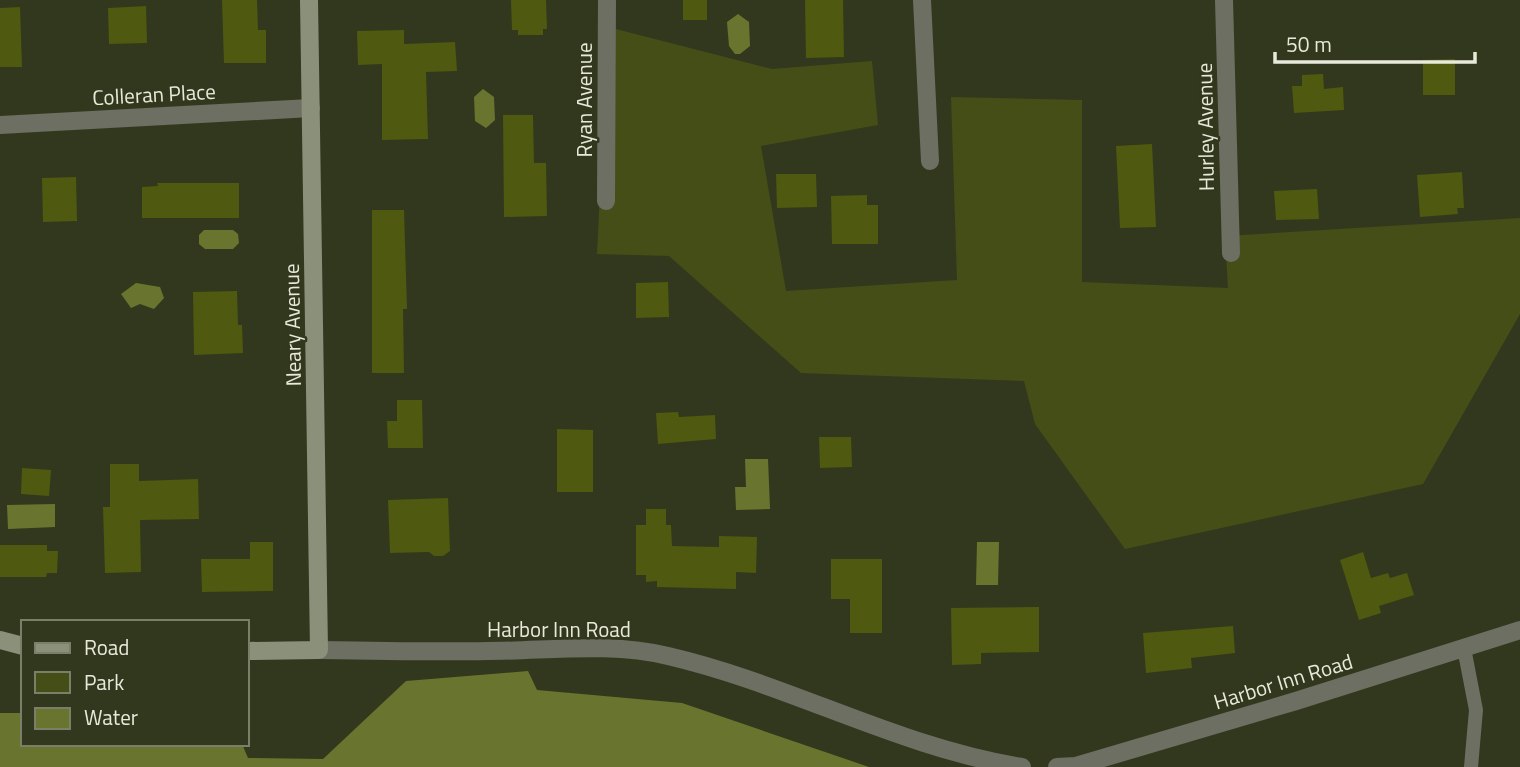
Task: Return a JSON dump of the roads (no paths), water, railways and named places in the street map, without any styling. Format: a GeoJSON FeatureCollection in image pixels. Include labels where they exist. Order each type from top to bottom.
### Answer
{"type":"FeatureCollection","features":[{"type":"Feature","properties":{"kind":"main road","name":"Neary Avenue"},"geometry":{"type":"LineString","coordinates":[[309,0],[319,650]]}},
{"type":"Feature","properties":{"kind":"main road"},"geometry":{"type":"LineString","coordinates":[[0,640],[21,645]]}},
{"type":"Feature","properties":{"kind":"main road","name":"Harbor Inn Road"},"geometry":{"type":"LineString","coordinates":[[248,651],[319,650]]}},
{"type":"Feature","properties":{"kind":"street","name":"Ryan Avenue"},"geometry":{"type":"LineString","coordinates":[[606,201],[607,0]]}},
{"type":"Feature","properties":{"kind":"street"},"geometry":{"type":"LineString","coordinates":[[922,0],[930,161]]}},
{"type":"Feature","properties":{"kind":"street","name":"Hurley Avenue"},"geometry":{"type":"LineString","coordinates":[[1224,0],[1231,253]]}},
{"type":"Feature","properties":{"kind":"street","name":"Colleran Place"},"geometry":{"type":"LineString","coordinates":[[0,125],[311,108]]}},
{"type":"Feature","properties":{"kind":"street","name":"Harbor Inn Road"},"geometry":{"type":"LineString","coordinates":[[1056,767],[1089,762],[1520,630]]}},
{"type":"Feature","properties":{"kind":"street","name":"Harbor Inn Road"},"geometry":{"type":"LineString","coordinates":[[319,650],[489,652],[591,648],[666,655],[739,676],[972,759],[1022,767]]}},
{"type":"Feature","properties":{"kind":"lane"},"geometry":{"type":"LineString","coordinates":[[1464,648],[1476,710],[1471,767]]}},
{"type":"Feature","properties":{"kind":"water"},"geometry":{"type":"Polygon","coordinates":[[[738,14],[749,22],[750,46],[740,54],[735,54],[729,46],[727,22],[738,14]]]}},
{"type":"Feature","properties":{"kind":"water"},"geometry":{"type":"Polygon","coordinates":[[[483,89],[494,97],[495,120],[486,128],[475,121],[474,97],[483,89]]]}},
{"type":"Feature","properties":{"kind":"water"},"geometry":{"type":"Polygon","coordinates":[[[204,230],[233,230],[238,234],[239,243],[233,249],[205,249],[199,244],[199,235],[204,230]]]}},
{"type":"Feature","properties":{"kind":"water"},"geometry":{"type":"Polygon","coordinates":[[[136,283],[160,287],[164,298],[154,309],[140,304],[131,308],[121,294],[136,283]]]}},
{"type":"Feature","properties":{"kind":"water"},"geometry":{"type":"Polygon","coordinates":[[[745,459],[768,459],[770,509],[736,510],[735,487],[746,487],[745,459]]]}},
{"type":"Feature","properties":{"kind":"water"},"geometry":{"type":"Polygon","coordinates":[[[55,504],[55,527],[8,529],[7,505],[55,504]]]}},
{"type":"Feature","properties":{"kind":"water"},"geometry":{"type":"Polygon","coordinates":[[[977,542],[999,542],[998,585],[976,585],[977,542]]]}},
{"type":"Feature","properties":{"kind":"water"},"geometry":{"type":"Polygon","coordinates":[[[528,671],[537,690],[682,703],[869,767],[0,767],[0,713],[21,713],[21,746],[243,746],[248,758],[323,759],[406,681],[528,671]]]}}]}
